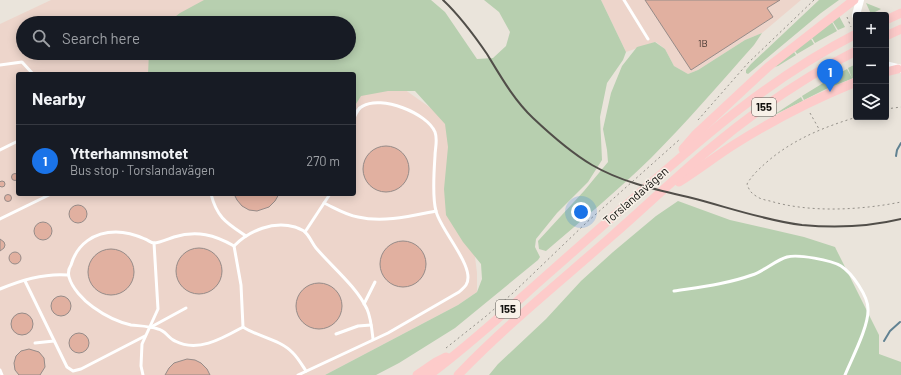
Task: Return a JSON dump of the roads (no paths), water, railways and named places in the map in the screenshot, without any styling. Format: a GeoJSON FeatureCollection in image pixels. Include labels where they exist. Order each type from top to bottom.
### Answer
{"type":"FeatureCollection","features":[{"type":"Feature","properties":{"kind":"main road"},"geometry":{"type":"LineString","coordinates":[[666,170],[696,134],[736,96],[774,63],[854,0]]}},
{"type":"Feature","properties":{"kind":"main road"},"geometry":{"type":"LineString","coordinates":[[889,19],[901,13]]}},
{"type":"Feature","properties":{"kind":"main road"},"geometry":{"type":"LineString","coordinates":[[889,35],[901,29]]}},
{"type":"Feature","properties":{"kind":"main road","name":"Torslandavägen"},"geometry":{"type":"LineString","coordinates":[[429,375],[462,349],[697,143],[759,93],[792,71],[853,36]]}},
{"type":"Feature","properties":{"kind":"main road","name":"Torslandavägen"},"geometry":{"type":"LineString","coordinates":[[458,375],[557,284],[734,129],[762,108],[806,79],[853,53]]}},
{"type":"Feature","properties":{"kind":"main road"},"geometry":{"type":"LineString","coordinates":[[889,71],[899,69]]}},
{"type":"Feature","properties":{"kind":"main road"},"geometry":{"type":"LineString","coordinates":[[678,179],[736,144],[806,105],[830,92],[853,83]]}},
{"type":"Feature","properties":{"kind":"main road","name":"155"},"geometry":{"type":"LineString","coordinates":[[417,375],[436,362],[462,349]]}},
{"type":"Feature","properties":{"kind":"main road"},"geometry":{"type":"LineString","coordinates":[[464,375],[477,356]]}},
{"type":"Feature","properties":{"kind":"street"},"geometry":{"type":"LineString","coordinates":[[857,12],[860,0]]}},
{"type":"Feature","properties":{"kind":"street"},"geometry":{"type":"LineString","coordinates":[[889,66],[899,69]]}},
{"type":"Feature","properties":{"kind":"lane"},"geometry":{"type":"LineString","coordinates":[[624,0],[648,39]]}},
{"type":"Feature","properties":{"kind":"lane"},"geometry":{"type":"LineString","coordinates":[[0,65],[22,62],[31,72]]}},
{"type":"Feature","properties":{"kind":"lane"},"geometry":{"type":"LineString","coordinates":[[298,375],[397,328],[459,292],[466,285],[468,279],[464,261],[440,222],[436,211],[434,194],[436,142],[435,133],[430,124],[423,118],[400,107],[383,102],[371,102],[362,106],[356,113]]}},
{"type":"Feature","properties":{"kind":"lane"},"geometry":{"type":"LineString","coordinates":[[0,150],[16,142]]}},
{"type":"Feature","properties":{"kind":"lane"},"geometry":{"type":"LineString","coordinates":[[0,219],[47,196]]}},
{"type":"Feature","properties":{"kind":"lane"},"geometry":{"type":"LineString","coordinates":[[212,196],[217,212],[246,236]]}},
{"type":"Feature","properties":{"kind":"lane"},"geometry":{"type":"LineString","coordinates":[[305,232],[329,196]]}},
{"type":"Feature","properties":{"kind":"lane"},"geometry":{"type":"LineString","coordinates":[[324,203],[358,217],[374,219],[436,211]]}},
{"type":"Feature","properties":{"kind":"lane"},"geometry":{"type":"LineString","coordinates":[[234,246],[246,236],[259,229],[283,225],[296,227],[305,232],[319,252],[353,288],[368,310],[373,339]]}},
{"type":"Feature","properties":{"kind":"lane"},"geometry":{"type":"LineString","coordinates":[[234,246],[216,236],[191,234],[177,236],[154,243],[125,233],[115,232],[97,236],[84,243],[78,249],[73,258],[68,275],[78,292],[85,300],[106,316],[131,325],[161,329],[175,341],[197,346],[220,339],[243,327]]}},
{"type":"Feature","properties":{"kind":"lane"},"geometry":{"type":"LineString","coordinates":[[143,375],[140,356],[142,344],[158,310],[154,243]]}},
{"type":"Feature","properties":{"kind":"lane"},"geometry":{"type":"LineString","coordinates":[[234,246],[241,285],[243,327]]}},
{"type":"Feature","properties":{"kind":"lane"},"geometry":{"type":"LineString","coordinates":[[674,291],[741,279],[787,257],[802,257],[837,264],[845,270],[861,290],[865,296],[868,308],[867,319],[845,375]]}},
{"type":"Feature","properties":{"kind":"lane"},"geometry":{"type":"LineString","coordinates":[[0,289],[43,276],[57,274],[68,275]]}},
{"type":"Feature","properties":{"kind":"lane"},"geometry":{"type":"LineString","coordinates":[[26,280],[67,367],[73,371],[81,369],[145,336]]}},
{"type":"Feature","properties":{"kind":"lane"},"geometry":{"type":"LineString","coordinates":[[364,304],[375,282]]}},
{"type":"Feature","properties":{"kind":"lane"},"geometry":{"type":"LineString","coordinates":[[151,327],[186,308]]}},
{"type":"Feature","properties":{"kind":"lane"},"geometry":{"type":"LineString","coordinates":[[336,334],[358,326],[371,325]]}},
{"type":"Feature","properties":{"kind":"lane"},"geometry":{"type":"LineString","coordinates":[[243,327],[250,332],[286,347],[293,353],[306,371]]}},
{"type":"Feature","properties":{"kind":"lane"},"geometry":{"type":"LineString","coordinates":[[35,343],[54,341]]}},
{"type":"Feature","properties":{"kind":"lane"},"geometry":{"type":"LineString","coordinates":[[0,370],[2,375]]}},
{"type":"Feature","properties":{"kind":"waterway"},"geometry":{"type":"LineString","coordinates":[[896,156],[897,150],[901,143]]}},
{"type":"Feature","properties":{"kind":"waterway"},"geometry":{"type":"LineString","coordinates":[[884,341],[890,331],[900,322]]}},
{"type":"Feature","properties":{"kind":"railway"},"geometry":{"type":"LineString","coordinates":[[443,0],[472,33],[508,88],[526,111],[568,149],[592,165],[616,177],[761,217],[802,225],[839,227],[876,224],[901,219]]}},
{"type":"Feature","properties":{"kind":"place","name":"Ytterhamnsmotet"},"geometry":{"type":"Point","coordinates":[830,92]}}]}
